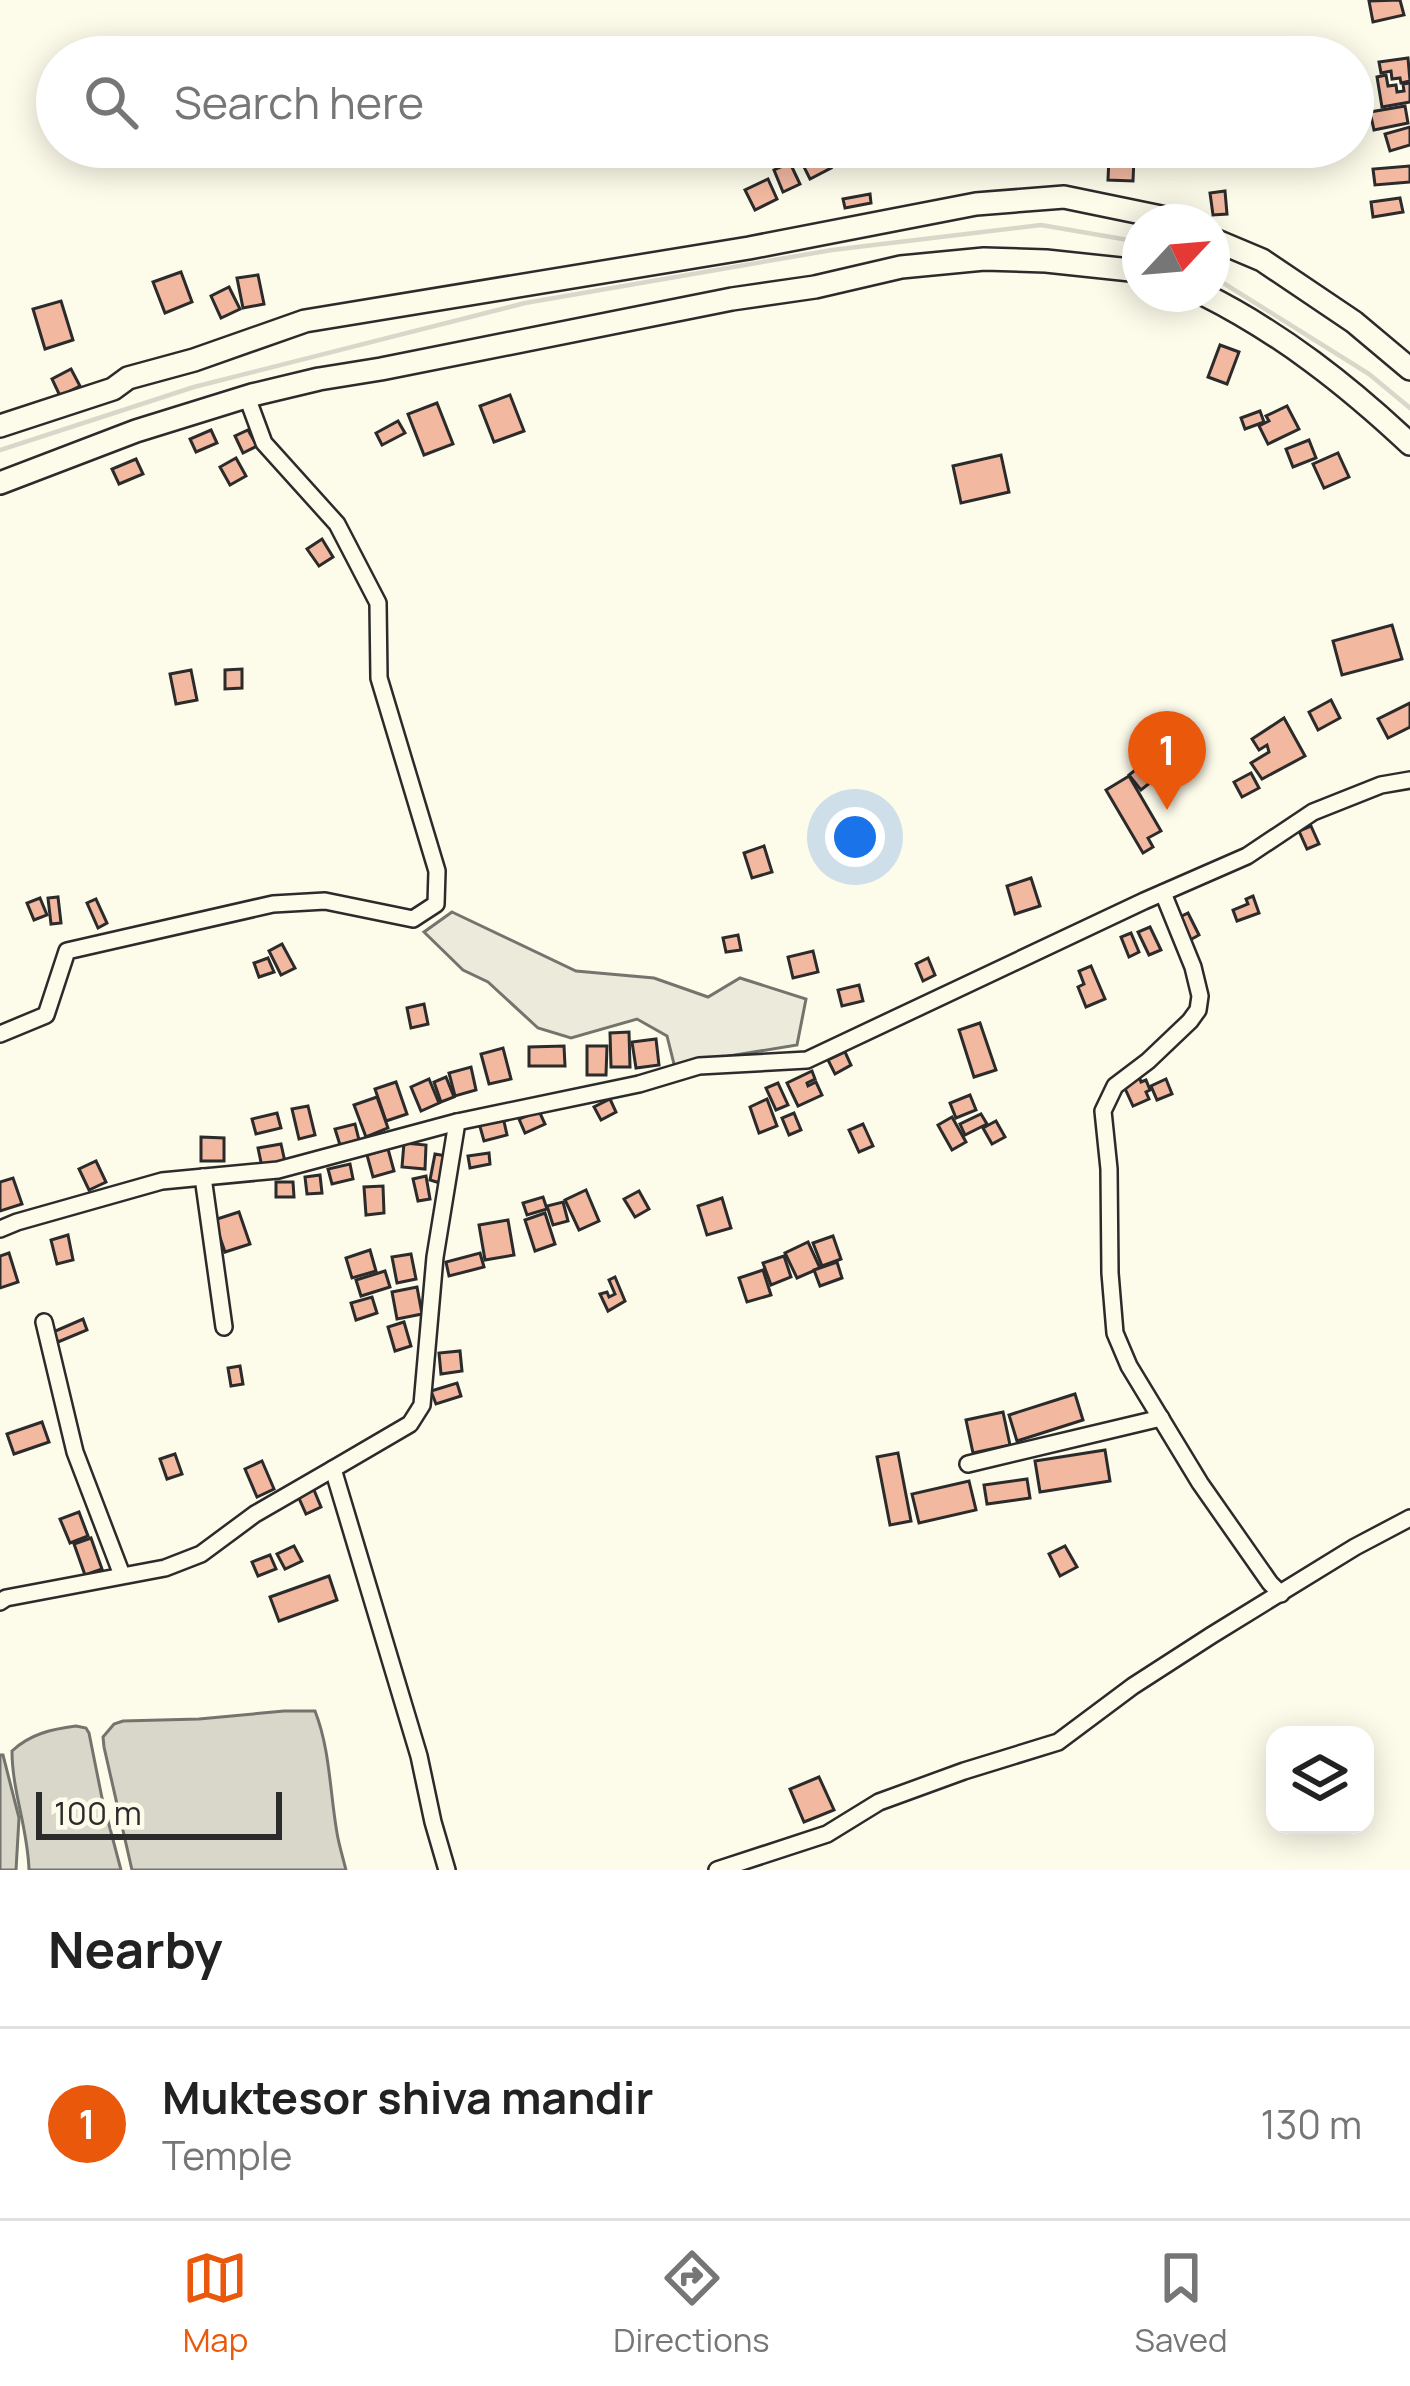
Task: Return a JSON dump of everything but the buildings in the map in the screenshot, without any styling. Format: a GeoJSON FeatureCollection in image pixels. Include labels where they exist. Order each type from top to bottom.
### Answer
{"type":"FeatureCollection","features":[{"type":"Feature","properties":{"kind":"main road"},"geometry":{"type":"LineString","coordinates":[[0,426],[304,321],[749,248],[976,204],[1064,196],[1122,209]]}},
{"type":"Feature","properties":{"kind":"main road"},"geometry":{"type":"LineString","coordinates":[[1230,246],[1262,260],[1354,322],[1410,369]]}},
{"type":"Feature","properties":{"kind":"main road"},"geometry":{"type":"LineString","coordinates":[[0,484],[136,431],[319,379],[732,299],[815,287],[901,267],[984,259],[1122,269]]}},
{"type":"Feature","properties":{"kind":"main road"},"geometry":{"type":"LineString","coordinates":[[1230,309],[1280,337],[1410,444]]}},
{"type":"Feature","properties":{"kind":"street"},"geometry":{"type":"LineString","coordinates":[[0,1034],[46,1015],[67,951],[273,904],[326,902],[413,920],[436,904],[436,871],[379,678],[378,603],[337,524],[264,442],[248,397]]}},
{"type":"Feature","properties":{"kind":"street"},"geometry":{"type":"LineString","coordinates":[[0,1229],[161,1181],[278,1170],[699,1066],[807,1060],[1247,856],[1312,812],[1381,785],[1410,780]]}},
{"type":"Feature","properties":{"kind":"street"},"geometry":{"type":"LineString","coordinates":[[1163,893],[1200,996],[1198,1010],[1148,1061],[1114,1086],[1103,1111],[1115,1333],[1129,1366],[1200,1484],[1281,1594]]}},
{"type":"Feature","properties":{"kind":"street"},"geometry":{"type":"LineString","coordinates":[[0,1602],[165,1568],[201,1554],[255,1514],[410,1424],[422,1405],[435,1257],[458,1122]]}},
{"type":"Feature","properties":{"kind":"street"},"geometry":{"type":"LineString","coordinates":[[203,1177],[224,1327]]}},
{"type":"Feature","properties":{"kind":"street"},"geometry":{"type":"LineString","coordinates":[[44,1322],[75,1452],[122,1575]]}},
{"type":"Feature","properties":{"kind":"street"},"geometry":{"type":"LineString","coordinates":[[968,1464],[1161,1418]]}},
{"type":"Feature","properties":{"kind":"street"},"geometry":{"type":"LineString","coordinates":[[333,1469],[419,1756],[447,1870]]}},
{"type":"Feature","properties":{"kind":"street"},"geometry":{"type":"LineString","coordinates":[[717,1870],[827,1834],[879,1802],[1058,1742],[1133,1686],[1354,1547],[1410,1518]]}},
{"type":"Feature","properties":{"kind":"shaded area"},"geometry":{"type":"Polygon","coordinates":[[[452,912],[576,971],[654,978],[708,997],[740,978],[806,999],[797,1045],[675,1068],[667,1036],[637,1019],[571,1038],[538,1028],[488,982],[463,970],[424,932],[452,912]]]}},
{"type":"Feature","properties":{"kind":"shaded area"},"geometry":{"type":"Polygon","coordinates":[[[315,1711],[346,1870],[132,1870],[104,1747],[103,1737],[114,1724],[315,1711]]]}},
{"type":"Feature","properties":{"kind":"shaded area"},"geometry":{"type":"Polygon","coordinates":[[[76,1726],[89,1733],[121,1870],[29,1870],[12,1751],[42,1733],[76,1726]]]}},
{"type":"Feature","properties":{"kind":"shaded area"},"geometry":{"type":"Polygon","coordinates":[[[0,1755],[19,1818],[16,1870],[0,1870],[0,1755]]]}},
{"type":"Feature","properties":{"kind":"waterway"},"geometry":{"type":"LineString","coordinates":[[0,450],[194,387],[525,303],[832,250],[1041,225],[1122,239]]}},
{"type":"Feature","properties":{"kind":"waterway"},"geometry":{"type":"LineString","coordinates":[[1230,287],[1369,374],[1410,408]]}},
{"type":"Feature","properties":{"kind":"place","name":"Muktesor shiva mandir"},"geometry":{"type":"Point","coordinates":[1167,810]}}]}
